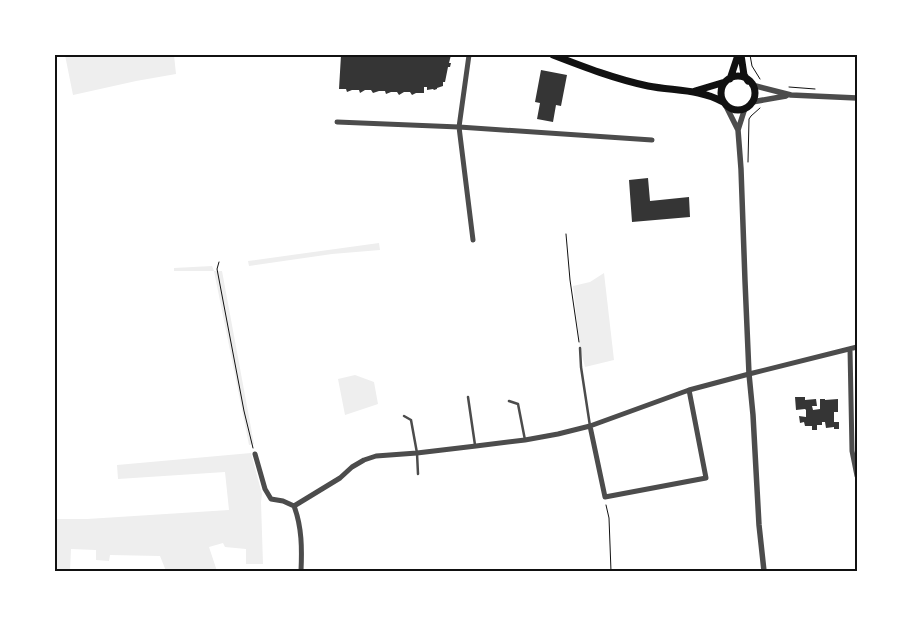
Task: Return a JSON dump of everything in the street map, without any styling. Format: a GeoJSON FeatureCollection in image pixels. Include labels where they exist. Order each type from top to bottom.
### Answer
{"type":"FeatureCollection","features":[{"type":"Feature","properties":{"kind":"main road"},"geometry":{"type":"LineString","coordinates":[[553,55],[631,82],[694,91],[715,97],[736,110],[746,108],[752,102],[754,94],[744,74],[739,55]]}},
{"type":"Feature","properties":{"kind":"main road"},"geometry":{"type":"LineString","coordinates":[[725,104],[721,90],[728,80],[739,55]]}},
{"type":"Feature","properties":{"kind":"main road"},"geometry":{"type":"LineString","coordinates":[[694,91],[734,77],[742,77],[750,83]]}},
{"type":"Feature","properties":{"kind":"street"},"geometry":{"type":"LineString","coordinates":[[469,55],[459,127],[473,240]]}},
{"type":"Feature","properties":{"kind":"street"},"geometry":{"type":"LineString","coordinates":[[750,83],[791,95]]}},
{"type":"Feature","properties":{"kind":"street"},"geometry":{"type":"LineString","coordinates":[[752,102],[791,95],[857,98]]}},
{"type":"Feature","properties":{"kind":"street"},"geometry":{"type":"LineString","coordinates":[[725,104],[738,130]]}},
{"type":"Feature","properties":{"kind":"street"},"geometry":{"type":"LineString","coordinates":[[746,108],[738,130],[749,374],[764,571]]}},
{"type":"Feature","properties":{"kind":"street"},"geometry":{"type":"LineString","coordinates":[[337,122],[459,127],[652,140]]}},
{"type":"Feature","properties":{"kind":"street"},"geometry":{"type":"LineString","coordinates":[[294,506],[340,478],[364,460],[376,456],[525,440],[590,426],[689,390],[857,347]]}},
{"type":"Feature","properties":{"kind":"street"},"geometry":{"type":"LineString","coordinates":[[850,348],[852,450],[857,476]]}},
{"type":"Feature","properties":{"kind":"street"},"geometry":{"type":"LineString","coordinates":[[590,426],[605,497],[706,478],[689,390]]}},
{"type":"Feature","properties":{"kind":"street"},"geometry":{"type":"LineString","coordinates":[[255,454],[265,489],[271,499],[283,501],[294,506],[298,516],[302,546],[301,571]]}},
{"type":"Feature","properties":{"kind":"lane"},"geometry":{"type":"LineString","coordinates":[[580,348],[590,426]]}},
{"type":"Feature","properties":{"kind":"lane"},"geometry":{"type":"LineString","coordinates":[[468,397],[476,446]]}},
{"type":"Feature","properties":{"kind":"lane"},"geometry":{"type":"LineString","coordinates":[[509,401],[518,404],[525,440]]}},
{"type":"Feature","properties":{"kind":"lane"},"geometry":{"type":"LineString","coordinates":[[404,416],[411,420],[417,453],[418,474]]}},
{"type":"Feature","properties":{"kind":"path"},"geometry":{"type":"LineString","coordinates":[[750,55],[752,66],[761,81]]}},
{"type":"Feature","properties":{"kind":"path"},"geometry":{"type":"LineString","coordinates":[[787,87],[817,89]]}},
{"type":"Feature","properties":{"kind":"path"},"geometry":{"type":"LineString","coordinates":[[566,234],[570,280],[580,348]]}},
{"type":"Feature","properties":{"kind":"path"},"geometry":{"type":"LineString","coordinates":[[219,262],[217,269],[244,410],[255,454]]}},
{"type":"Feature","properties":{"kind":"path"},"geometry":{"type":"LineString","coordinates":[[605,497],[609,518],[611,571]]}},
{"type":"Feature","properties":{"kind":"shaded area"},"geometry":{"type":"Polygon","coordinates":[[[65,55],[174,55],[176,74],[73,95],[65,55]]]}},
{"type":"Feature","properties":{"kind":"shaded area"},"geometry":{"type":"Polygon","coordinates":[[[379,243],[380,250],[332,254],[249,266],[248,261],[379,243]]]}},
{"type":"Feature","properties":{"kind":"shaded area"},"geometry":{"type":"Polygon","coordinates":[[[212,266],[214,271],[174,271],[174,268],[212,266]]]}},
{"type":"Feature","properties":{"kind":"shaded area"},"geometry":{"type":"Polygon","coordinates":[[[214,271],[222,271],[254,444],[249,445],[214,271]]]}},
{"type":"Feature","properties":{"kind":"shaded area"},"geometry":{"type":"Polygon","coordinates":[[[604,273],[614,360],[585,367],[580,348],[573,286],[590,282],[604,273]]]}},
{"type":"Feature","properties":{"kind":"shaded area"},"geometry":{"type":"Polygon","coordinates":[[[355,375],[374,382],[378,404],[345,415],[338,379],[355,375]]]}},
{"type":"Feature","properties":{"kind":"shaded area"},"geometry":{"type":"Polygon","coordinates":[[[251,453],[262,494],[263,564],[246,564],[246,549],[225,547],[223,543],[209,547],[217,571],[166,571],[160,556],[110,555],[109,561],[96,560],[96,550],[71,549],[70,571],[55,571],[55,519],[87,519],[229,510],[225,472],[118,479],[117,465],[251,453]]]}},
{"type":"Feature","properties":{"kind":"building"},"geometry":{"type":"Polygon","coordinates":[[[341,55],[451,55],[449,63],[451,63],[450,67],[448,67],[443,86],[434,90],[427,90],[427,87],[424,87],[424,93],[412,95],[410,92],[404,92],[399,95],[397,92],[386,94],[385,91],[373,93],[371,90],[365,90],[360,93],[359,90],[347,92],[346,89],[339,89],[341,55]]]}},
{"type":"Feature","properties":{"kind":"building"},"geometry":{"type":"Polygon","coordinates":[[[541,70],[567,75],[561,106],[556,105],[553,122],[537,119],[540,103],[535,102],[541,70]]]}},
{"type":"Feature","properties":{"kind":"building"},"geometry":{"type":"Polygon","coordinates":[[[648,178],[650,201],[689,197],[690,217],[632,222],[629,180],[648,178]]]}},
{"type":"Feature","properties":{"kind":"building"},"geometry":{"type":"Polygon","coordinates":[[[795,397],[805,397],[805,400],[816,399],[817,406],[812,406],[813,410],[820,409],[820,399],[838,399],[838,412],[834,412],[834,422],[839,422],[839,429],[834,429],[834,427],[826,428],[825,422],[822,422],[822,425],[817,425],[817,430],[812,430],[812,426],[805,426],[804,422],[800,423],[799,416],[806,417],[806,410],[796,410],[795,397]]]}}]}
